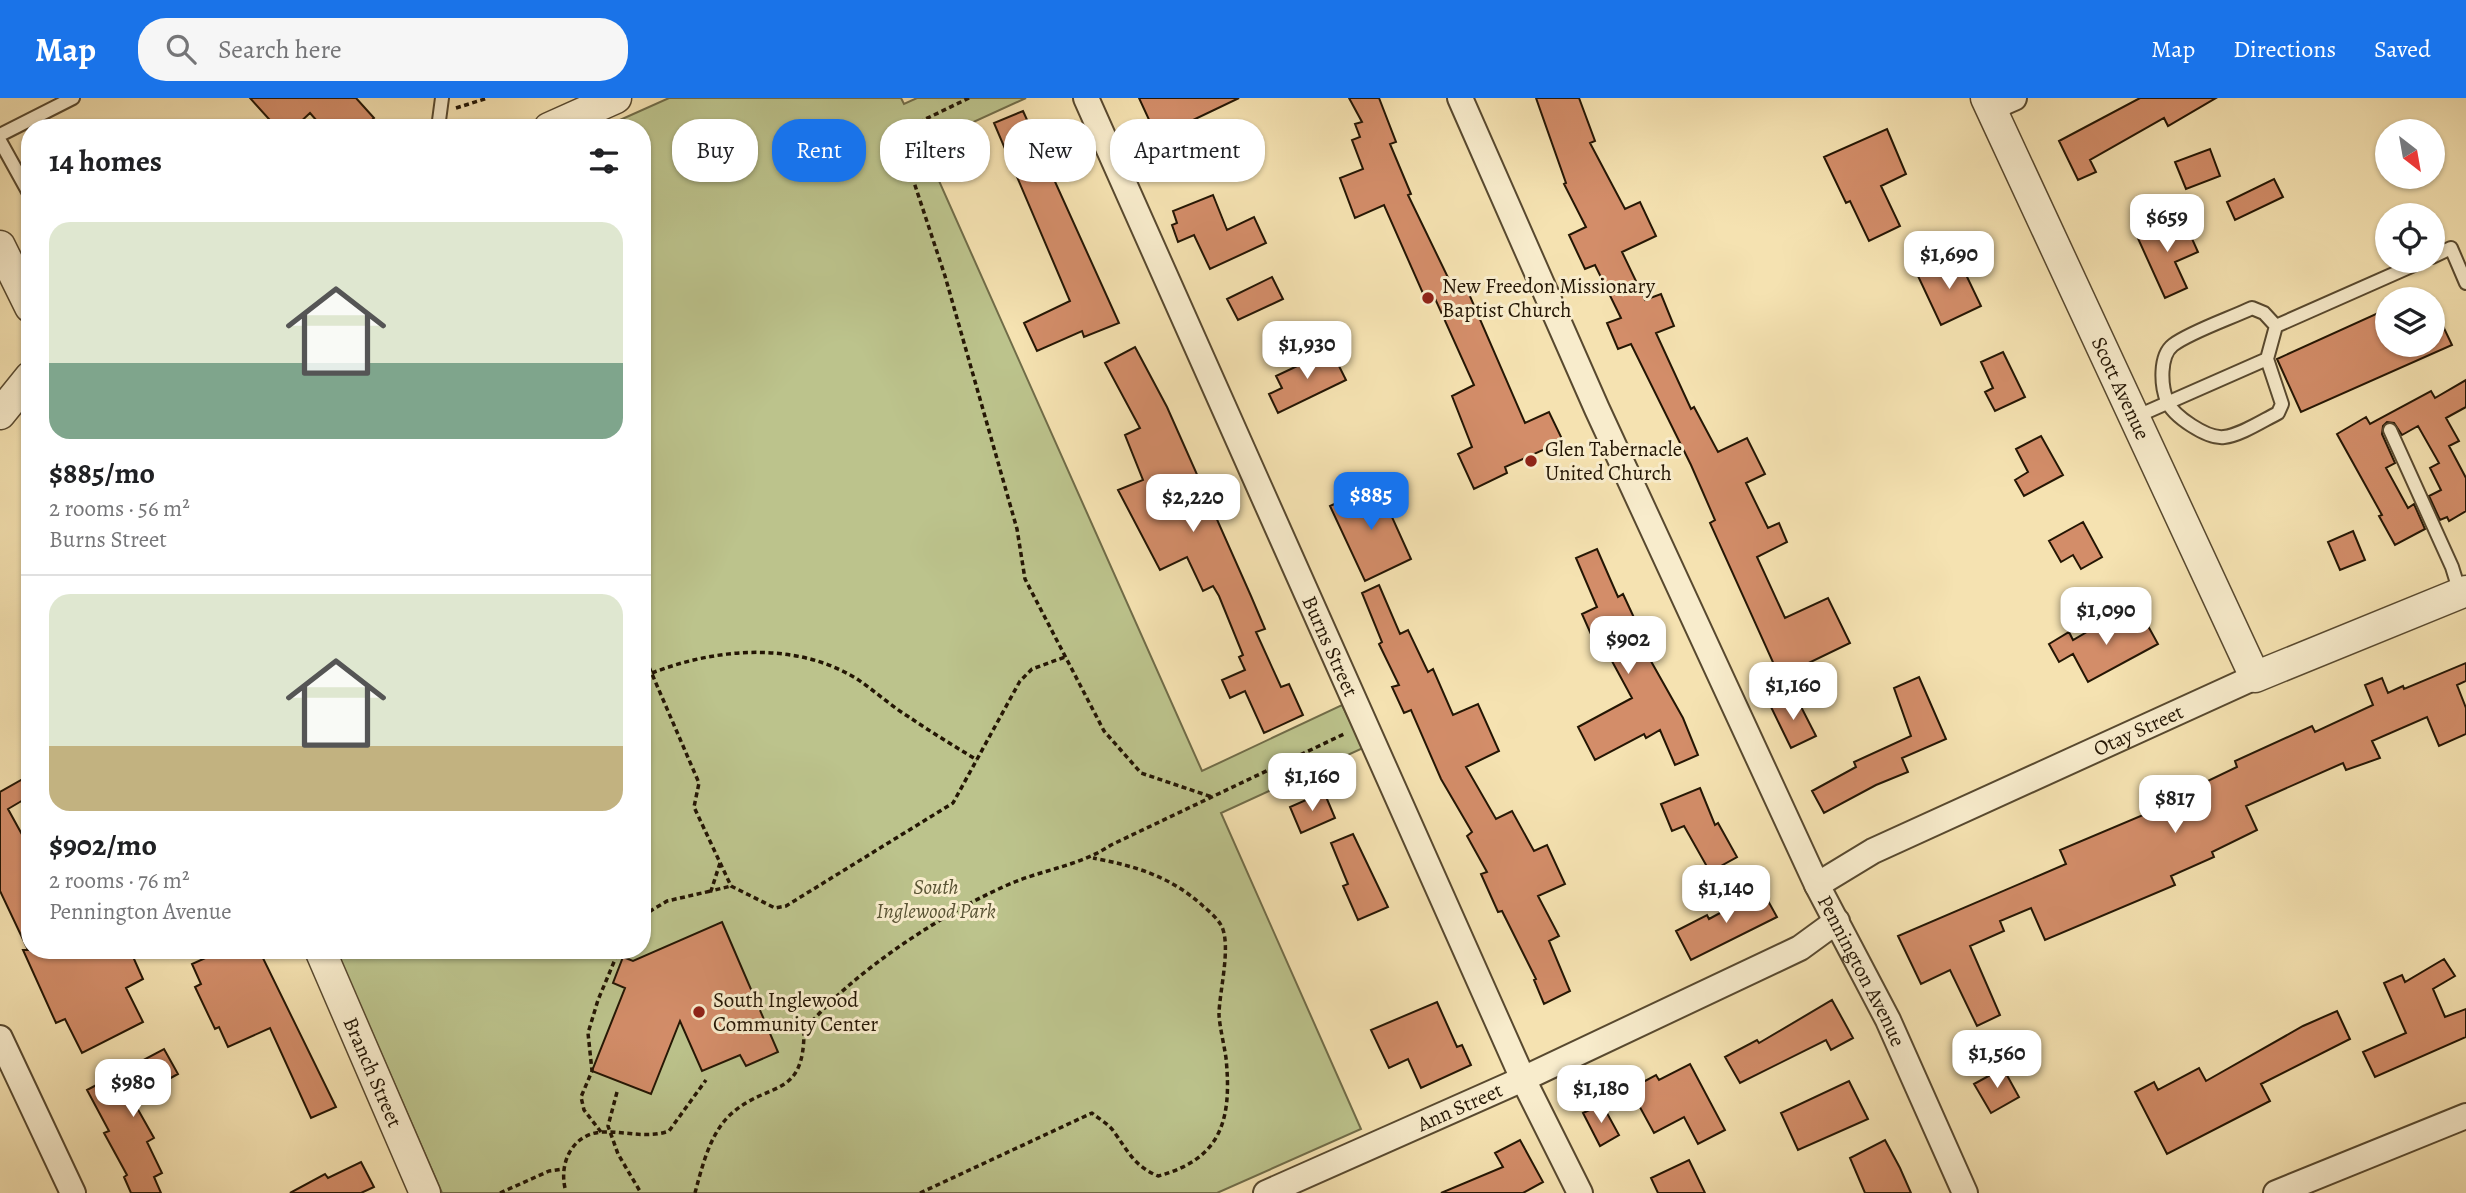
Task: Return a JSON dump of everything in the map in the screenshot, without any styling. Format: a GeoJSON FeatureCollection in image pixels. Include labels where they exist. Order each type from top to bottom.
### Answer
{"type":"FeatureCollection","features":[{"type":"Feature","properties":{"kind":"street"},"geometry":{"type":"LineString","coordinates":[[569,119],[617,98]]}},
{"type":"Feature","properties":{"kind":"street","name":"Burns Street"},"geometry":{"type":"LineString","coordinates":[[1086,98],[1523,1079],[1580,1193]]}},
{"type":"Feature","properties":{"kind":"street","name":"Pennington Avenue"},"geometry":{"type":"LineString","coordinates":[[1460,98],[1597,409],[1817,886],[1888,1020],[1965,1193]]}},
{"type":"Feature","properties":{"kind":"street","name":"Scott Avenue"},"geometry":{"type":"LineString","coordinates":[[1997,101],[2133,418],[2255,677]]}},
{"type":"Feature","properties":{"kind":"street"},"geometry":{"type":"LineString","coordinates":[[3,258],[21,291]]}},
{"type":"Feature","properties":{"kind":"street"},"geometry":{"type":"LineString","coordinates":[[0,414],[21,388]]}},
{"type":"Feature","properties":{"kind":"street","name":"Otay Street"},"geometry":{"type":"LineString","coordinates":[[1817,886],[1873,851],[2255,677],[2463,592]]}},
{"type":"Feature","properties":{"kind":"street","name":"Ann Street"},"geometry":{"type":"LineString","coordinates":[[1266,1193],[1523,1079],[1800,948],[1837,921]]}},
{"type":"Feature","properties":{"kind":"street","name":"Branch Street"},"geometry":{"type":"LineString","coordinates":[[324,959],[425,1193]]}},
{"type":"Feature","properties":{"kind":"street"},"geometry":{"type":"LineString","coordinates":[[0,1038],[74,1193]]}},
{"type":"Feature","properties":{"kind":"street"},"geometry":{"type":"LineString","coordinates":[[2276,1193],[2466,1116]]}},
{"type":"Feature","properties":{"kind":"lane"},"geometry":{"type":"LineString","coordinates":[[32,119],[73,98]]}},
{"type":"Feature","properties":{"kind":"lane"},"geometry":{"type":"LineString","coordinates":[[440,119],[442,98]]}},
{"type":"Feature","properties":{"kind":"lane"},"geometry":{"type":"LineString","coordinates":[[0,135],[21,124]]}},
{"type":"Feature","properties":{"kind":"lane"},"geometry":{"type":"LineString","coordinates":[[0,141],[21,179]]}},
{"type":"Feature","properties":{"kind":"lane"},"geometry":{"type":"LineString","coordinates":[[2445,251],[2452,248],[2466,283]]}},
{"type":"Feature","properties":{"kind":"lane"},"geometry":{"type":"LineString","coordinates":[[2276,326],[2396,273]]}},
{"type":"Feature","properties":{"kind":"lane"},"geometry":{"type":"LineString","coordinates":[[2252,308],[2264,313],[2276,326],[2267,359],[2282,404],[2278,414],[2225,437],[2210,436],[2195,429],[2167,403],[2164,367],[2165,358],[2173,345],[2252,308]]}},
{"type":"Feature","properties":{"kind":"lane"},"geometry":{"type":"LineString","coordinates":[[2133,418],[2267,359]]}},
{"type":"Feature","properties":{"kind":"lane"},"geometry":{"type":"LineString","coordinates":[[2390,430],[2463,592]]}},
{"type":"Feature","properties":{"kind":"path"},"geometry":{"type":"LineString","coordinates":[[441,113],[488,98]]}},
{"type":"Feature","properties":{"kind":"path"},"geometry":{"type":"LineString","coordinates":[[969,98],[907,128],[904,152],[945,276],[1010,503],[1025,579],[1104,731],[1140,773],[1212,797]]}},
{"type":"Feature","properties":{"kind":"path"},"geometry":{"type":"LineString","coordinates":[[977,760],[908,717],[857,679],[808,660],[771,653],[732,653],[701,656],[652,673],[699,783],[694,807],[731,886],[775,908],[786,906],[953,803],[977,760],[1020,681],[1032,669],[1065,657]]}},
{"type":"Feature","properties":{"kind":"path"},"geometry":{"type":"LineString","coordinates":[[695,1193],[704,1160],[723,1124],[733,1112],[790,1082],[800,1065],[804,1031],[875,965],[915,937],[1014,883],[1050,868],[1093,858],[1111,845],[1365,724]]}},
{"type":"Feature","properties":{"kind":"path"},"geometry":{"type":"LineString","coordinates":[[920,1193],[1092,1113],[1113,1129],[1127,1154],[1143,1170],[1158,1176],[1191,1164],[1215,1144],[1226,1115],[1226,1059],[1219,1016],[1225,940],[1222,925],[1186,890],[1158,874],[1093,858]]}},
{"type":"Feature","properties":{"kind":"path"},"geometry":{"type":"LineString","coordinates":[[711,891],[720,863]]}},
{"type":"Feature","properties":{"kind":"path"},"geometry":{"type":"LineString","coordinates":[[651,911],[667,901],[731,886]]}},
{"type":"Feature","properties":{"kind":"path"},"geometry":{"type":"LineString","coordinates":[[601,1132],[584,1110],[581,1097],[592,1071],[588,1033],[615,959]]}},
{"type":"Feature","properties":{"kind":"path"},"geometry":{"type":"LineString","coordinates":[[565,1188],[563,1169],[569,1152],[578,1142],[601,1132],[645,1136],[669,1131],[706,1080]]}},
{"type":"Feature","properties":{"kind":"path"},"geometry":{"type":"LineString","coordinates":[[617,1092],[609,1117],[610,1132],[618,1154],[641,1193]]}},
{"type":"Feature","properties":{"kind":"path"},"geometry":{"type":"LineString","coordinates":[[500,1193],[549,1171],[563,1169]]}},
{"type":"Feature","properties":{"kind":"green space","name":"South Inglewood Park"},"geometry":{"type":"Polygon","coordinates":[[[669,98],[901,98],[904,104],[917,98],[1026,98],[980,119],[880,119],[880,182],[939,182],[1202,771],[1342,705],[1363,748],[1221,813],[1361,1129],[1217,1193],[442,1193],[340,959],[651,959],[651,119],[622,119],[669,98]]]}},
{"type":"Feature","properties":{"kind":"building"},"geometry":{"type":"Polygon","coordinates":[[[250,98],[356,98],[374,118],[315,119],[310,113],[304,119],[269,119],[250,98]]]}},
{"type":"Feature","properties":{"kind":"building"},"geometry":{"type":"Polygon","coordinates":[[[1139,98],[1239,98],[1195,119],[1149,119],[1139,98]]]}},
{"type":"Feature","properties":{"kind":"building"},"geometry":{"type":"Polygon","coordinates":[[[1349,98],[1379,98],[1396,142],[1390,144],[1411,194],[1408,195],[1455,292],[1466,287],[1525,423],[1549,412],[1563,441],[1505,467],[1507,473],[1474,489],[1458,454],[1472,447],[1452,396],[1474,385],[1433,294],[1425,298],[1384,205],[1355,218],[1340,178],[1363,169],[1352,140],[1360,137],[1355,124],[1362,122],[1349,98]]]}},
{"type":"Feature","properties":{"kind":"building"},"geometry":{"type":"Polygon","coordinates":[[[1536,98],[1579,98],[1595,141],[1590,143],[1625,209],[1640,202],[1656,236],[1622,252],[1645,300],[1661,294],[1674,326],[1656,333],[1691,409],[1694,407],[1718,452],[1747,438],[1765,474],[1746,483],[1768,528],[1779,523],[1787,542],[1757,557],[1785,618],[1828,598],[1850,643],[1786,674],[1782,666],[1776,669],[1710,523],[1715,520],[1691,465],[1631,344],[1618,349],[1607,323],[1621,318],[1595,265],[1585,269],[1569,235],[1586,227],[1564,184],[1566,183],[1536,98]]]}},
{"type":"Feature","properties":{"kind":"building"},"geometry":{"type":"Polygon","coordinates":[[[2140,98],[2216,98],[2168,126],[2164,118],[2090,160],[2096,172],[2078,180],[2059,141],[2140,98]]]}},
{"type":"Feature","properties":{"kind":"building"},"geometry":{"type":"Polygon","coordinates":[[[1023,111],[1027,119],[1004,119],[1004,146],[994,123],[1023,111]]]}},
{"type":"Feature","properties":{"kind":"building"},"geometry":{"type":"Polygon","coordinates":[[[1887,129],[1906,174],[1881,186],[1900,226],[1869,241],[1850,201],[1846,203],[1824,157],[1887,129]]]}},
{"type":"Feature","properties":{"kind":"building"},"geometry":{"type":"Polygon","coordinates":[[[2210,149],[2220,176],[2186,189],[2175,162],[2210,149]]]}},
{"type":"Feature","properties":{"kind":"building"},"geometry":{"type":"Polygon","coordinates":[[[2274,179],[2283,197],[2235,220],[2227,202],[2274,179]]]}},
{"type":"Feature","properties":{"kind":"building"},"geometry":{"type":"Polygon","coordinates":[[[1019,182],[1055,182],[1119,323],[1084,337],[1082,331],[1037,351],[1024,323],[1070,301],[1019,182]]]}},
{"type":"Feature","properties":{"kind":"building"},"geometry":{"type":"Polygon","coordinates":[[[1213,195],[1227,230],[1254,217],[1266,243],[1210,269],[1194,235],[1178,242],[1172,225],[1177,223],[1173,211],[1213,195]]]}},
{"type":"Feature","properties":{"kind":"building"},"geometry":{"type":"Polygon","coordinates":[[[2172,218],[2180,236],[2189,232],[2198,252],[2175,262],[2187,288],[2165,298],[2136,234],[2172,218]]]}},
{"type":"Feature","properties":{"kind":"building"},"geometry":{"type":"Polygon","coordinates":[[[1958,258],[1981,306],[1941,325],[1918,276],[1958,258]]]}},
{"type":"Feature","properties":{"kind":"building"},"geometry":{"type":"Polygon","coordinates":[[[1272,277],[1283,299],[1238,320],[1227,299],[1272,277]]]}},
{"type":"Feature","properties":{"kind":"building"},"geometry":{"type":"Polygon","coordinates":[[[2375,314],[2375,357],[2425,357],[2301,412],[2277,359],[2375,314]]]}},
{"type":"Feature","properties":{"kind":"building"},"geometry":{"type":"Polygon","coordinates":[[[2445,330],[2452,345],[2445,348],[2445,330]]]}},
{"type":"Feature","properties":{"kind":"building"},"geometry":{"type":"Polygon","coordinates":[[[1135,347],[1167,407],[1251,596],[1265,629],[1256,632],[1281,687],[1289,684],[1303,715],[1264,733],[1245,691],[1230,698],[1222,680],[1245,670],[1239,657],[1243,655],[1213,586],[1203,591],[1187,557],[1160,570],[1118,490],[1143,480],[1125,435],[1140,428],[1105,363],[1135,347]]]}},
{"type":"Feature","properties":{"kind":"building"},"geometry":{"type":"Polygon","coordinates":[[[1331,350],[1346,380],[1278,413],[1269,394],[1282,388],[1276,376],[1331,350]]]}},
{"type":"Feature","properties":{"kind":"building"},"geometry":{"type":"Polygon","coordinates":[[[2003,352],[2025,397],[1995,411],[1985,392],[1993,388],[1981,362],[2003,352]]]}},
{"type":"Feature","properties":{"kind":"building"},"geometry":{"type":"Polygon","coordinates":[[[2466,380],[2466,407],[2446,418],[2459,441],[2449,446],[2466,478],[2466,511],[2449,521],[2447,517],[2440,520],[2429,496],[2441,490],[2430,468],[2439,463],[2418,426],[2402,435],[2394,423],[2387,422],[2383,426],[2382,434],[2395,463],[2386,468],[2408,508],[2414,504],[2425,529],[2395,545],[2379,516],[2382,515],[2337,434],[2366,417],[2370,424],[2431,391],[2435,398],[2466,380]]]}},
{"type":"Feature","properties":{"kind":"building"},"geometry":{"type":"Polygon","coordinates":[[[2041,436],[2063,475],[2024,496],[2015,480],[2028,472],[2016,449],[2041,436]]]}},
{"type":"Feature","properties":{"kind":"building"},"geometry":{"type":"Polygon","coordinates":[[[1377,484],[1411,559],[1365,581],[1330,506],[1377,484]]]}},
{"type":"Feature","properties":{"kind":"building"},"geometry":{"type":"Polygon","coordinates":[[[2083,522],[2102,557],[2081,569],[2073,555],[2061,562],[2049,541],[2083,522]]]}},
{"type":"Feature","properties":{"kind":"building"},"geometry":{"type":"Polygon","coordinates":[[[2353,531],[2365,560],[2340,570],[2328,542],[2353,531]]]}},
{"type":"Feature","properties":{"kind":"building"},"geometry":{"type":"Polygon","coordinates":[[[1597,549],[1618,597],[1623,594],[1636,622],[1630,624],[1683,718],[1698,755],[1675,765],[1660,730],[1646,738],[1644,734],[1595,760],[1578,727],[1632,698],[1600,639],[1594,641],[1582,614],[1597,607],[1576,558],[1597,549]]]}},
{"type":"Feature","properties":{"kind":"building"},"geometry":{"type":"Polygon","coordinates":[[[1379,585],[1400,634],[1408,630],[1428,672],[1433,669],[1453,715],[1478,704],[1499,751],[1466,767],[1496,819],[1512,811],[1534,851],[1547,845],[1565,884],[1538,896],[1559,936],[1549,941],[1570,991],[1544,1004],[1534,980],[1536,979],[1502,911],[1498,912],[1481,874],[1487,872],[1467,836],[1472,832],[1441,779],[1411,710],[1404,713],[1392,687],[1399,685],[1379,644],[1382,642],[1362,593],[1379,585]]]}},
{"type":"Feature","properties":{"kind":"building"},"geometry":{"type":"Polygon","coordinates":[[[2142,615],[2158,644],[2088,682],[2073,654],[2059,662],[2049,644],[2069,632],[2073,640],[2097,626],[2103,636],[2142,615]]]}},
{"type":"Feature","properties":{"kind":"building"},"geometry":{"type":"Polygon","coordinates":[[[2466,663],[2466,681],[2457,685],[2466,708],[2466,734],[2439,746],[2427,717],[2372,741],[2380,758],[2346,770],[2343,763],[2246,806],[2257,830],[2212,852],[2214,857],[2171,876],[2175,885],[2045,940],[2031,908],[2000,921],[2004,931],[1970,946],[2000,1015],[1977,1026],[1950,970],[1921,984],[1898,936],[2066,864],[2060,850],[2193,794],[2191,789],[2237,767],[2235,761],[2312,726],[2315,732],[2373,705],[2365,685],[2382,678],[2388,693],[2466,663]]]}},
{"type":"Feature","properties":{"kind":"building"},"geometry":{"type":"Polygon","coordinates":[[[1919,677],[1946,739],[1902,758],[1908,772],[1876,785],[1824,813],[1812,791],[1856,767],[1854,762],[1911,736],[1894,688],[1919,677]]]}},
{"type":"Feature","properties":{"kind":"building"},"geometry":{"type":"Polygon","coordinates":[[[1795,695],[1816,736],[1791,748],[1771,707],[1795,695]]]}},
{"type":"Feature","properties":{"kind":"building"},"geometry":{"type":"Polygon","coordinates":[[[21,780],[21,801],[8,809],[21,833],[21,935],[0,891],[0,792],[21,780]]]}},
{"type":"Feature","properties":{"kind":"building"},"geometry":{"type":"Polygon","coordinates":[[[1700,788],[1715,825],[1718,823],[1737,857],[1710,872],[1684,826],[1672,831],[1661,804],[1700,788]]]}},
{"type":"Feature","properties":{"kind":"building"},"geometry":{"type":"Polygon","coordinates":[[[1324,792],[1335,818],[1301,833],[1290,807],[1324,792]]]}},
{"type":"Feature","properties":{"kind":"building"},"geometry":{"type":"Polygon","coordinates":[[[1353,834],[1388,907],[1358,920],[1343,886],[1348,884],[1331,843],[1353,834]]]}},
{"type":"Feature","properties":{"kind":"building"},"geometry":{"type":"Polygon","coordinates":[[[1762,890],[1777,917],[1691,960],[1676,931],[1707,915],[1709,919],[1762,890]]]}},
{"type":"Feature","properties":{"kind":"building"},"geometry":{"type":"Polygon","coordinates":[[[722,922],[778,1052],[746,1066],[740,1055],[702,1071],[680,1021],[651,1094],[592,1071],[625,988],[613,983],[622,959],[651,959],[651,953],[722,922]]]}},
{"type":"Feature","properties":{"kind":"building"},"geometry":{"type":"Polygon","coordinates":[[[27,959],[134,959],[143,979],[126,988],[143,1022],[82,1053],[65,1019],[56,1023],[27,959]]]}},
{"type":"Feature","properties":{"kind":"building"},"geometry":{"type":"Polygon","coordinates":[[[203,959],[263,959],[336,1107],[311,1118],[270,1028],[228,1047],[219,1027],[215,1029],[195,987],[201,984],[192,964],[203,959]]]}},
{"type":"Feature","properties":{"kind":"building"},"geometry":{"type":"Polygon","coordinates":[[[2444,959],[2455,976],[2433,989],[2445,1017],[2466,1009],[2466,1037],[2375,1077],[2363,1052],[2406,1033],[2384,983],[2402,975],[2405,982],[2444,959]]]}},
{"type":"Feature","properties":{"kind":"building"},"geometry":{"type":"Polygon","coordinates":[[[1832,1000],[1853,1038],[1831,1050],[1826,1040],[1740,1083],[1725,1057],[1757,1040],[1759,1043],[1832,1000]]]}},
{"type":"Feature","properties":{"kind":"building"},"geometry":{"type":"Polygon","coordinates":[[[1437,1002],[1457,1047],[1462,1045],[1471,1065],[1421,1088],[1408,1059],[1389,1068],[1371,1030],[1437,1002]]]}},
{"type":"Feature","properties":{"kind":"building"},"geometry":{"type":"Polygon","coordinates":[[[2337,1011],[2350,1039],[2261,1084],[2270,1101],[2167,1154],[2135,1092],[2154,1082],[2158,1090],[2199,1068],[2206,1081],[2303,1026],[2337,1011]]]}},
{"type":"Feature","properties":{"kind":"building"},"geometry":{"type":"Polygon","coordinates":[[[164,1049],[178,1074],[132,1099],[154,1138],[147,1142],[162,1173],[154,1177],[161,1193],[131,1193],[124,1177],[127,1175],[104,1133],[109,1131],[87,1090],[164,1049]]]}},
{"type":"Feature","properties":{"kind":"building"},"geometry":{"type":"Polygon","coordinates":[[[1690,1064],[1725,1130],[1698,1144],[1684,1117],[1654,1133],[1630,1089],[1656,1075],[1659,1080],[1690,1064]]]}},
{"type":"Feature","properties":{"kind":"building"},"geometry":{"type":"Polygon","coordinates":[[[2003,1068],[2019,1097],[1991,1113],[1974,1084],[2003,1068]]]}},
{"type":"Feature","properties":{"kind":"building"},"geometry":{"type":"Polygon","coordinates":[[[1849,1081],[1868,1119],[1798,1150],[1781,1113],[1849,1081]]]}},
{"type":"Feature","properties":{"kind":"building"},"geometry":{"type":"Polygon","coordinates":[[[1602,1104],[1619,1135],[1600,1146],[1583,1113],[1602,1104]]]}},
{"type":"Feature","properties":{"kind":"building"},"geometry":{"type":"Polygon","coordinates":[[[1520,1140],[1543,1182],[1523,1193],[1441,1193],[1503,1167],[1495,1153],[1520,1140]]]}},
{"type":"Feature","properties":{"kind":"building"},"geometry":{"type":"Polygon","coordinates":[[[1885,1140],[1911,1193],[1865,1193],[1850,1158],[1885,1140]]]}},
{"type":"Feature","properties":{"kind":"building"},"geometry":{"type":"Polygon","coordinates":[[[1689,1160],[1705,1193],[1658,1193],[1651,1178],[1689,1160]]]}},
{"type":"Feature","properties":{"kind":"building"},"geometry":{"type":"Polygon","coordinates":[[[361,1162],[374,1187],[361,1193],[290,1193],[325,1174],[328,1178],[361,1162]]]}},
{"type":"Feature","properties":{"kind":"place","name":"New Freedon Missionary Baptist Church"},"geometry":{"type":"Point","coordinates":[1428,298]}},
{"type":"Feature","properties":{"kind":"place","name":"Glen Tabernacle United Church"},"geometry":{"type":"Point","coordinates":[1531,461]}},
{"type":"Feature","properties":{"kind":"place","name":"South Inglewood Community Center"},"geometry":{"type":"Point","coordinates":[699,1012]}}]}
